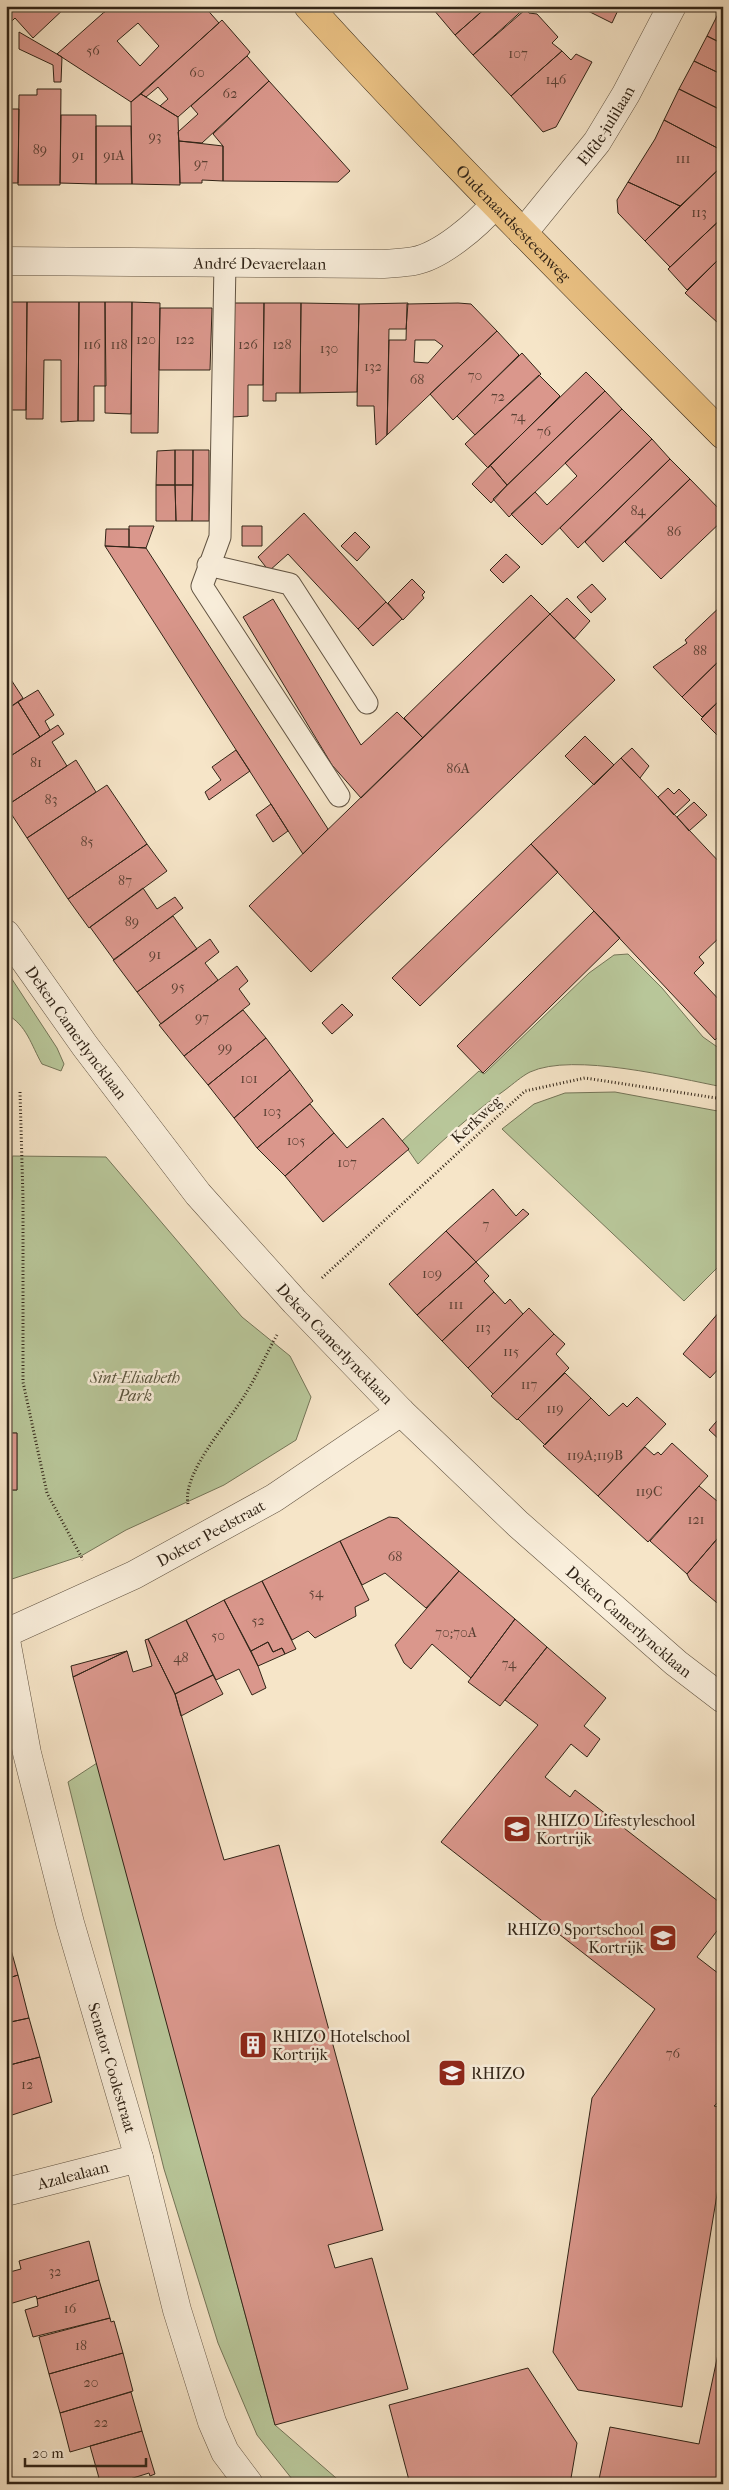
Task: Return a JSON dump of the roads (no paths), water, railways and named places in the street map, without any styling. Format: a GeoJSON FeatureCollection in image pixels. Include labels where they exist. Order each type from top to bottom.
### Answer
{"type":"FeatureCollection","features":[{"type":"Feature","properties":{"kind":"main road","name":"Oudenaardsesteenweg"},"geometry":{"type":"LineString","coordinates":[[308,6],[380,86],[494,205],[523,232],[723,435]]}},
{"type":"Feature","properties":{"kind":"street","name":"Elfde-julilaan"},"geometry":{"type":"LineString","coordinates":[[523,232],[598,142],[626,94],[672,6]]}},
{"type":"Feature","properties":{"kind":"street","name":"André Devaerelaan"},"geometry":{"type":"LineString","coordinates":[[6,261],[383,264],[416,261],[450,244],[476,226],[494,205]]}},
{"type":"Feature","properties":{"kind":"street","name":"Deken Camerlyncklaan"},"geometry":{"type":"LineString","coordinates":[[6,934],[85,1046],[198,1194],[296,1302],[401,1412],[518,1524],[676,1662],[723,1699]]}},
{"type":"Feature","properties":{"kind":"street","name":"Dokter Peelstraat"},"geometry":{"type":"LineString","coordinates":[[6,1633],[134,1575],[274,1498],[401,1412]]}},
{"type":"Feature","properties":{"kind":"street","name":"Senator Coolestraat"},"geometry":{"type":"LineString","coordinates":[[6,1640],[27,1753],[68,1914],[139,2158],[177,2310],[212,2422],[225,2452],[249,2484]]}},
{"type":"Feature","properties":{"kind":"street","name":"Azalealaan"},"geometry":{"type":"LineString","coordinates":[[6,2192],[139,2158]]}},
{"type":"Feature","properties":{"kind":"lane"},"geometry":{"type":"LineString","coordinates":[[225,263],[220,537],[208,565],[202,586],[339,796]]}},
{"type":"Feature","properties":{"kind":"lane"},"geometry":{"type":"LineString","coordinates":[[208,565],[290,584],[368,703]]}},
{"type":"Feature","properties":{"kind":"place","name":"RHIZO Lifestyleschool Kortrijk"},"geometry":{"type":"Point","coordinates":[517,1829]}},
{"type":"Feature","properties":{"kind":"place","name":"RHIZO Sportschool Kortrijk"},"geometry":{"type":"Point","coordinates":[663,1938]}},
{"type":"Feature","properties":{"kind":"place","name":"RHIZO Hotelschool Kortrijk"},"geometry":{"type":"Point","coordinates":[253,2045]}},
{"type":"Feature","properties":{"kind":"place","name":"RHIZO"},"geometry":{"type":"Point","coordinates":[452,2073]}},
{"type":"Feature","properties":{"kind":"park label","name":"Sint-Elisabeth Park"},"geometry":{"type":"Point","coordinates":[135,1386]}}]}
